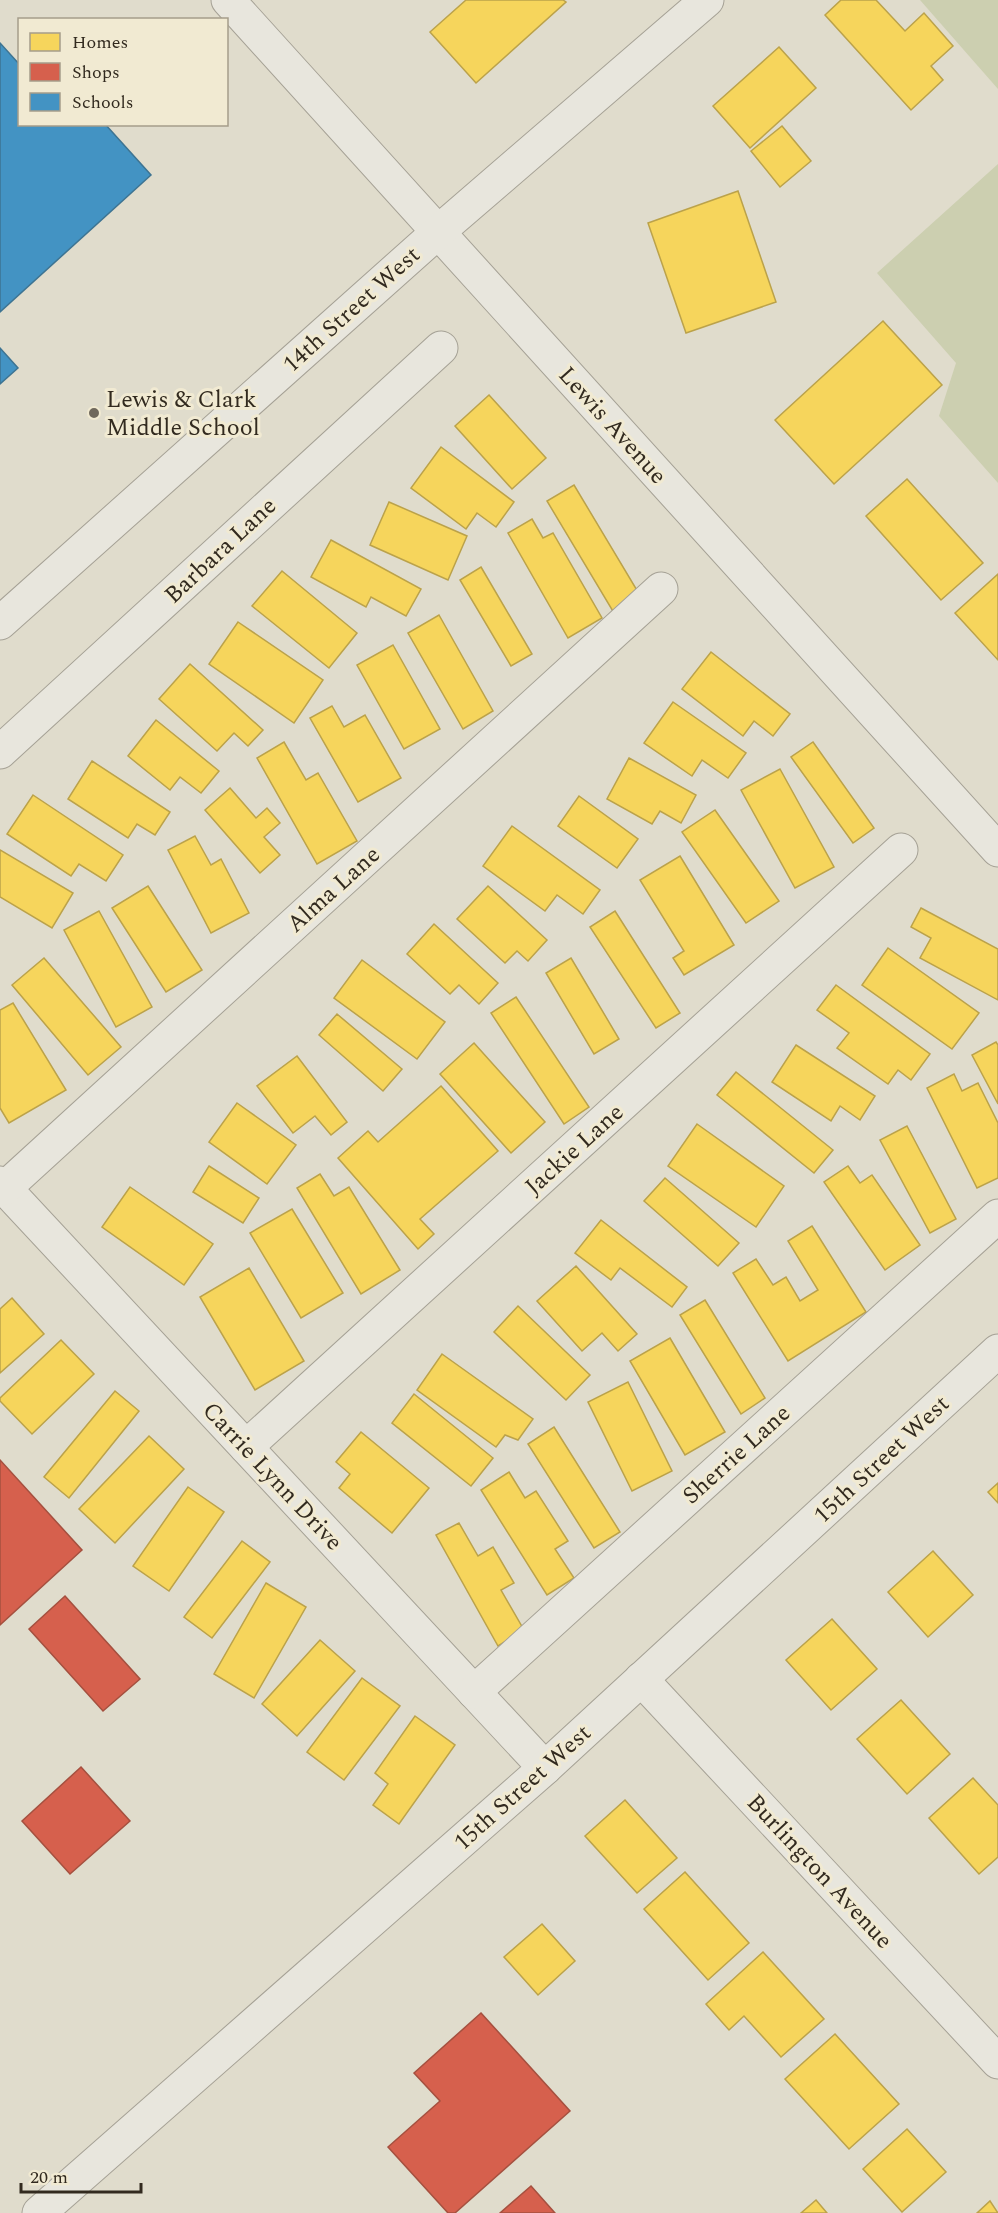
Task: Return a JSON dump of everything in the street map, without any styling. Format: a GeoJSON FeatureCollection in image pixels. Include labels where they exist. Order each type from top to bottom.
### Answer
{"type":"FeatureCollection","features":[{"type":"Feature","properties":{"kind":"street","name":"Lewis Avenue"},"geometry":{"type":"LineString","coordinates":[[228,0],[998,849]]}},
{"type":"Feature","properties":{"kind":"street","name":"14th Street West"},"geometry":{"type":"LineString","coordinates":[[0,623],[438,232],[707,0]]}},
{"type":"Feature","properties":{"kind":"street","name":"Barbara Lane"},"geometry":{"type":"LineString","coordinates":[[0,752],[441,348]]}},
{"type":"Feature","properties":{"kind":"street","name":"Alma Lane"},"geometry":{"type":"LineString","coordinates":[[3,1186],[661,589]]}},
{"type":"Feature","properties":{"kind":"street","name":"Jackie Lane"},"geometry":{"type":"LineString","coordinates":[[246,1447],[901,850]]}},
{"type":"Feature","properties":{"kind":"street","name":"Carrie Lynn Drive"},"geometry":{"type":"LineString","coordinates":[[3,1186],[545,1768]]}},
{"type":"Feature","properties":{"kind":"street","name":"Sherrie Lane"},"geometry":{"type":"LineString","coordinates":[[474,1692],[998,1216]]}},
{"type":"Feature","properties":{"kind":"street","name":"15th Street West"},"geometry":{"type":"LineString","coordinates":[[39,2213],[545,1768],[998,1351]]}},
{"type":"Feature","properties":{"kind":"street","name":"Burlington Avenue"},"geometry":{"type":"LineString","coordinates":[[641,1679],[998,2062]]}},
{"type":"Feature","properties":{"kind":"green space"},"geometry":{"type":"Polygon","coordinates":[[[920,0],[998,0],[998,89],[920,0]]]}},
{"type":"Feature","properties":{"kind":"green space"},"geometry":{"type":"Polygon","coordinates":[[[998,164],[998,483],[939,416],[956,363],[877,273],[998,164]]]}},
{"type":"Feature","properties":{"kind":"building: Homes"},"geometry":{"type":"Polygon","coordinates":[[[466,0],[563,0],[566,2],[476,83],[430,32],[466,0]]]}},
{"type":"Feature","properties":{"kind":"building: Homes"},"geometry":{"type":"Polygon","coordinates":[[[841,0],[876,0],[905,31],[924,13],[953,46],[931,66],[943,80],[911,110],[825,15],[841,0]]]}},
{"type":"Feature","properties":{"kind":"building: Homes"},"geometry":{"type":"Polygon","coordinates":[[[779,47],[816,88],[750,148],[713,106],[779,47]]]}},
{"type":"Feature","properties":{"kind":"building: Homes"},"geometry":{"type":"Polygon","coordinates":[[[782,126],[811,161],[780,187],[751,151],[782,126]]]}},
{"type":"Feature","properties":{"kind":"building: Homes"},"geometry":{"type":"Polygon","coordinates":[[[738,191],[776,302],[686,333],[648,223],[738,191]]]}},
{"type":"Feature","properties":{"kind":"building: Homes"},"geometry":{"type":"Polygon","coordinates":[[[883,321],[942,385],[834,484],[775,420],[883,321]]]}},
{"type":"Feature","properties":{"kind":"building: Homes"},"geometry":{"type":"Polygon","coordinates":[[[489,395],[546,458],[512,489],[455,426],[489,395]]]}},
{"type":"Feature","properties":{"kind":"building: Homes"},"geometry":{"type":"Polygon","coordinates":[[[441,447],[514,502],[496,527],[477,513],[466,529],[411,488],[441,447]]]}},
{"type":"Feature","properties":{"kind":"building: Homes"},"geometry":{"type":"Polygon","coordinates":[[[907,479],[983,563],[941,600],[866,516],[907,479]]]}},
{"type":"Feature","properties":{"kind":"building: Homes"},"geometry":{"type":"Polygon","coordinates":[[[574,485],[641,597],[614,613],[547,501],[574,485]]]}},
{"type":"Feature","properties":{"kind":"building: Homes"},"geometry":{"type":"Polygon","coordinates":[[[389,502],[467,536],[448,580],[370,545],[389,502]]]}},
{"type":"Feature","properties":{"kind":"building: Homes"},"geometry":{"type":"Polygon","coordinates":[[[532,519],[543,538],[553,533],[602,618],[568,638],[508,533],[532,519]]]}},
{"type":"Feature","properties":{"kind":"building: Homes"},"geometry":{"type":"Polygon","coordinates":[[[331,540],[421,589],[406,616],[371,597],[366,607],[311,577],[331,540]]]}},
{"type":"Feature","properties":{"kind":"building: Homes"},"geometry":{"type":"Polygon","coordinates":[[[481,567],[532,654],[511,666],[460,580],[481,567]]]}},
{"type":"Feature","properties":{"kind":"building: Homes"},"geometry":{"type":"Polygon","coordinates":[[[282,571],[357,633],[329,668],[252,606],[282,571]]]}},
{"type":"Feature","properties":{"kind":"building: Homes"},"geometry":{"type":"Polygon","coordinates":[[[998,574],[998,660],[955,613],[998,574]]]}},
{"type":"Feature","properties":{"kind":"building: Homes"},"geometry":{"type":"Polygon","coordinates":[[[439,615],[493,711],[463,729],[408,633],[439,615]]]}},
{"type":"Feature","properties":{"kind":"building: Homes"},"geometry":{"type":"Polygon","coordinates":[[[238,622],[323,680],[294,723],[209,664],[238,622]]]}},
{"type":"Feature","properties":{"kind":"building: Homes"},"geometry":{"type":"Polygon","coordinates":[[[393,645],[440,729],[404,749],[357,665],[393,645]]]}},
{"type":"Feature","properties":{"kind":"building: Homes"},"geometry":{"type":"Polygon","coordinates":[[[711,652],[790,714],[773,736],[754,721],[743,736],[682,689],[711,652]]]}},
{"type":"Feature","properties":{"kind":"building: Homes"},"geometry":{"type":"Polygon","coordinates":[[[190,664],[263,730],[248,746],[234,733],[217,751],[159,699],[190,664]]]}},
{"type":"Feature","properties":{"kind":"building: Homes"},"geometry":{"type":"Polygon","coordinates":[[[673,702],[746,753],[728,778],[702,760],[692,776],[644,743],[673,702]]]}},
{"type":"Feature","properties":{"kind":"building: Homes"},"geometry":{"type":"Polygon","coordinates":[[[332,706],[344,727],[365,715],[401,778],[358,802],[310,718],[332,706]]]}},
{"type":"Feature","properties":{"kind":"building: Homes"},"geometry":{"type":"Polygon","coordinates":[[[156,720],[219,771],[201,793],[180,777],[170,790],[128,756],[156,720]]]}},
{"type":"Feature","properties":{"kind":"building: Homes"},"geometry":{"type":"Polygon","coordinates":[[[284,742],[306,780],[318,773],[357,841],[317,864],[257,758],[284,742]]]}},
{"type":"Feature","properties":{"kind":"building: Homes"},"geometry":{"type":"Polygon","coordinates":[[[813,742],[874,828],[853,843],[791,757],[813,742]]]}},
{"type":"Feature","properties":{"kind":"building: Homes"},"geometry":{"type":"Polygon","coordinates":[[[629,758],[696,795],[681,823],[660,811],[652,824],[607,799],[629,758]]]}},
{"type":"Feature","properties":{"kind":"building: Homes"},"geometry":{"type":"Polygon","coordinates":[[[92,761],[170,812],[155,835],[137,824],[128,838],[68,799],[92,761]]]}},
{"type":"Feature","properties":{"kind":"building: Homes"},"geometry":{"type":"Polygon","coordinates":[[[780,769],[834,867],[795,888],[741,790],[780,769]]]}},
{"type":"Feature","properties":{"kind":"building: Homes"},"geometry":{"type":"Polygon","coordinates":[[[230,788],[256,818],[267,808],[280,823],[264,837],[280,855],[260,873],[205,810],[230,788]]]}},
{"type":"Feature","properties":{"kind":"building: Homes"},"geometry":{"type":"Polygon","coordinates":[[[33,795],[123,855],[106,881],[79,864],[71,876],[7,834],[33,795]]]}},
{"type":"Feature","properties":{"kind":"building: Homes"},"geometry":{"type":"Polygon","coordinates":[[[579,796],[638,839],[617,868],[558,826],[579,796]]]}},
{"type":"Feature","properties":{"kind":"building: Homes"},"geometry":{"type":"Polygon","coordinates":[[[715,810],[779,901],[746,923],[682,832],[715,810]]]}},
{"type":"Feature","properties":{"kind":"building: Homes"},"geometry":{"type":"Polygon","coordinates":[[[512,826],[600,890],[583,914],[557,895],[545,911],[483,866],[512,826]]]}},
{"type":"Feature","properties":{"kind":"building: Homes"},"geometry":{"type":"Polygon","coordinates":[[[195,836],[211,865],[221,859],[249,913],[211,933],[168,850],[195,836]]]}},
{"type":"Feature","properties":{"kind":"building: Homes"},"geometry":{"type":"Polygon","coordinates":[[[0,850],[73,893],[52,928],[0,897],[0,850]]]}},
{"type":"Feature","properties":{"kind":"building: Homes"},"geometry":{"type":"Polygon","coordinates":[[[680,856],[734,945],[684,975],[673,958],[684,951],[640,880],[680,856]]]}},
{"type":"Feature","properties":{"kind":"building: Homes"},"geometry":{"type":"Polygon","coordinates":[[[148,886],[202,970],[166,992],[112,908],[148,886]]]}},
{"type":"Feature","properties":{"kind":"building: Homes"},"geometry":{"type":"Polygon","coordinates":[[[488,886],[547,940],[528,961],[517,951],[505,963],[457,919],[488,886]]]}},
{"type":"Feature","properties":{"kind":"building: Homes"},"geometry":{"type":"Polygon","coordinates":[[[921,908],[998,949],[998,1000],[920,958],[931,938],[911,927],[921,908]]]}},
{"type":"Feature","properties":{"kind":"building: Homes"},"geometry":{"type":"Polygon","coordinates":[[[99,911],[152,1007],[116,1027],[64,930],[99,911]]]}},
{"type":"Feature","properties":{"kind":"building: Homes"},"geometry":{"type":"Polygon","coordinates":[[[615,911],[680,1013],[656,1028],[590,927],[615,911]]]}},
{"type":"Feature","properties":{"kind":"building: Homes"},"geometry":{"type":"Polygon","coordinates":[[[434,924],[498,983],[479,1004],[459,985],[450,994],[407,954],[434,924]]]}},
{"type":"Feature","properties":{"kind":"building: Homes"},"geometry":{"type":"Polygon","coordinates":[[[888,948],[979,1013],[952,1049],[862,985],[888,948]]]}},
{"type":"Feature","properties":{"kind":"building: Homes"},"geometry":{"type":"Polygon","coordinates":[[[44,958],[121,1047],[88,1075],[12,985],[44,958]]]}},
{"type":"Feature","properties":{"kind":"building: Homes"},"geometry":{"type":"Polygon","coordinates":[[[571,958],[619,1039],[594,1054],[546,973],[571,958]]]}},
{"type":"Feature","properties":{"kind":"building: Homes"},"geometry":{"type":"Polygon","coordinates":[[[362,960],[445,1022],[417,1059],[334,998],[362,960]]]}},
{"type":"Feature","properties":{"kind":"building: Homes"},"geometry":{"type":"Polygon","coordinates":[[[836,985],[930,1054],[911,1080],[898,1070],[888,1084],[837,1048],[849,1033],[817,1010],[836,985]]]}},
{"type":"Feature","properties":{"kind":"building: Homes"},"geometry":{"type":"Polygon","coordinates":[[[516,997],[589,1107],[564,1124],[491,1013],[516,997]]]}},
{"type":"Feature","properties":{"kind":"building: Homes"},"geometry":{"type":"Polygon","coordinates":[[[13,1003],[66,1090],[9,1123],[0,1108],[0,1010],[13,1003]]]}},
{"type":"Feature","properties":{"kind":"building: Homes"},"geometry":{"type":"Polygon","coordinates":[[[337,1014],[402,1069],[383,1091],[319,1035],[337,1014]]]}},
{"type":"Feature","properties":{"kind":"building: Homes"},"geometry":{"type":"Polygon","coordinates":[[[996,1042],[998,1045],[998,1104],[972,1055],[996,1042]]]}},
{"type":"Feature","properties":{"kind":"building: Homes"},"geometry":{"type":"Polygon","coordinates":[[[474,1043],[545,1122],[511,1153],[440,1074],[474,1043]]]}},
{"type":"Feature","properties":{"kind":"building: Homes"},"geometry":{"type":"Polygon","coordinates":[[[796,1045],[875,1096],[860,1120],[840,1106],[831,1121],[772,1082],[796,1045]]]}},
{"type":"Feature","properties":{"kind":"building: Homes"},"geometry":{"type":"Polygon","coordinates":[[[297,1056],[347,1122],[331,1135],[315,1116],[293,1133],[257,1086],[297,1056]]]}},
{"type":"Feature","properties":{"kind":"building: Homes"},"geometry":{"type":"Polygon","coordinates":[[[736,1072],[833,1150],[814,1173],[717,1095],[736,1072]]]}},
{"type":"Feature","properties":{"kind":"building: Homes"},"geometry":{"type":"Polygon","coordinates":[[[954,1074],[962,1091],[978,1083],[998,1123],[998,1178],[977,1188],[927,1088],[954,1074]]]}},
{"type":"Feature","properties":{"kind":"building: Homes"},"geometry":{"type":"Polygon","coordinates":[[[441,1086],[498,1151],[420,1219],[434,1234],[418,1249],[338,1158],[368,1131],[378,1142],[441,1086]]]}},
{"type":"Feature","properties":{"kind":"building: Homes"},"geometry":{"type":"Polygon","coordinates":[[[237,1103],[296,1145],[267,1184],[209,1142],[237,1103]]]}},
{"type":"Feature","properties":{"kind":"building: Homes"},"geometry":{"type":"Polygon","coordinates":[[[697,1124],[784,1186],[756,1227],[668,1166],[697,1124]]]}},
{"type":"Feature","properties":{"kind":"building: Homes"},"geometry":{"type":"Polygon","coordinates":[[[907,1126],[956,1219],[930,1233],[880,1140],[907,1126]]]}},
{"type":"Feature","properties":{"kind":"building: Homes"},"geometry":{"type":"Polygon","coordinates":[[[209,1166],[259,1198],[243,1223],[193,1192],[209,1166]]]}},
{"type":"Feature","properties":{"kind":"building: Homes"},"geometry":{"type":"Polygon","coordinates":[[[848,1166],[860,1183],[872,1175],[920,1245],[885,1270],[824,1182],[848,1166]]]}},
{"type":"Feature","properties":{"kind":"building: Homes"},"geometry":{"type":"Polygon","coordinates":[[[320,1174],[334,1196],[349,1187],[400,1270],[361,1294],[297,1188],[320,1174]]]}},
{"type":"Feature","properties":{"kind":"building: Homes"},"geometry":{"type":"Polygon","coordinates":[[[665,1178],[739,1243],[718,1266],[644,1201],[665,1178]]]}},
{"type":"Feature","properties":{"kind":"building: Homes"},"geometry":{"type":"Polygon","coordinates":[[[130,1187],[213,1244],[184,1285],[102,1227],[130,1187]]]}},
{"type":"Feature","properties":{"kind":"building: Homes"},"geometry":{"type":"Polygon","coordinates":[[[292,1209],[343,1293],[301,1318],[250,1233],[292,1209]]]}},
{"type":"Feature","properties":{"kind":"building: Homes"},"geometry":{"type":"Polygon","coordinates":[[[601,1220],[687,1287],[672,1307],[620,1268],[611,1280],[575,1253],[601,1220]]]}},
{"type":"Feature","properties":{"kind":"building: Homes"},"geometry":{"type":"Polygon","coordinates":[[[812,1226],[866,1312],[788,1361],[733,1273],[756,1259],[773,1285],[786,1277],[800,1301],[818,1290],[788,1241],[812,1226]]]}},
{"type":"Feature","properties":{"kind":"building: Homes"},"geometry":{"type":"Polygon","coordinates":[[[576,1266],[637,1334],[618,1351],[602,1333],[582,1351],[537,1301],[576,1266]]]}},
{"type":"Feature","properties":{"kind":"building: Homes"},"geometry":{"type":"Polygon","coordinates":[[[249,1268],[304,1361],[255,1390],[200,1297],[249,1268]]]}},
{"type":"Feature","properties":{"kind":"building: Homes"},"geometry":{"type":"Polygon","coordinates":[[[12,1298],[44,1334],[0,1373],[0,1309],[12,1298]]]}},
{"type":"Feature","properties":{"kind":"building: Homes"},"geometry":{"type":"Polygon","coordinates":[[[705,1300],[765,1398],[741,1414],[680,1315],[705,1300]]]}},
{"type":"Feature","properties":{"kind":"building: Homes"},"geometry":{"type":"Polygon","coordinates":[[[518,1306],[590,1375],[566,1400],[494,1332],[518,1306]]]}},
{"type":"Feature","properties":{"kind":"building: Homes"},"geometry":{"type":"Polygon","coordinates":[[[670,1338],[725,1432],[685,1455],[630,1361],[670,1338]]]}},
{"type":"Feature","properties":{"kind":"building: Homes"},"geometry":{"type":"Polygon","coordinates":[[[61,1340],[94,1374],[32,1434],[0,1401],[0,1398],[61,1340]]]}},
{"type":"Feature","properties":{"kind":"building: Homes"},"geometry":{"type":"Polygon","coordinates":[[[442,1354],[533,1419],[518,1440],[505,1435],[496,1447],[417,1390],[442,1354]]]}},
{"type":"Feature","properties":{"kind":"building: Homes"},"geometry":{"type":"Polygon","coordinates":[[[628,1382],[672,1471],[632,1491],[588,1402],[628,1382]]]}},
{"type":"Feature","properties":{"kind":"building: Homes"},"geometry":{"type":"Polygon","coordinates":[[[115,1391],[139,1411],[69,1498],[44,1477],[115,1391]]]}},
{"type":"Feature","properties":{"kind":"building: Homes"},"geometry":{"type":"Polygon","coordinates":[[[414,1394],[493,1458],[471,1486],[392,1423],[414,1394]]]}},
{"type":"Feature","properties":{"kind":"building: Homes"},"geometry":{"type":"Polygon","coordinates":[[[554,1427],[620,1532],[594,1548],[528,1444],[554,1427]]]}},
{"type":"Feature","properties":{"kind":"building: Homes"},"geometry":{"type":"Polygon","coordinates":[[[361,1432],[429,1488],[392,1533],[339,1488],[350,1474],[336,1462],[361,1432]]]}},
{"type":"Feature","properties":{"kind":"building: Homes"},"geometry":{"type":"Polygon","coordinates":[[[149,1436],[184,1469],[115,1543],[79,1509],[149,1436]]]}},
{"type":"Feature","properties":{"kind":"building: Homes"},"geometry":{"type":"Polygon","coordinates":[[[509,1472],[525,1498],[536,1491],[568,1541],[555,1549],[574,1578],[547,1595],[481,1490],[509,1472]]]}},
{"type":"Feature","properties":{"kind":"building: Homes"},"geometry":{"type":"Polygon","coordinates":[[[998,1483],[998,1503],[988,1492],[998,1483]]]}},
{"type":"Feature","properties":{"kind":"building: Homes"},"geometry":{"type":"Polygon","coordinates":[[[188,1487],[224,1512],[169,1591],[133,1566],[188,1487]]]}},
{"type":"Feature","properties":{"kind":"building: Homes"},"geometry":{"type":"Polygon","coordinates":[[[459,1523],[478,1556],[493,1547],[514,1583],[501,1590],[524,1630],[498,1646],[436,1535],[459,1523]]]}},
{"type":"Feature","properties":{"kind":"building: Homes"},"geometry":{"type":"Polygon","coordinates":[[[242,1541],[270,1562],[212,1638],[184,1617],[242,1541]]]}},
{"type":"Feature","properties":{"kind":"building: Homes"},"geometry":{"type":"Polygon","coordinates":[[[933,1551],[973,1595],[928,1637],[888,1592],[933,1551]]]}},
{"type":"Feature","properties":{"kind":"building: Homes"},"geometry":{"type":"Polygon","coordinates":[[[266,1583],[306,1607],[254,1698],[214,1674],[266,1583]]]}},
{"type":"Feature","properties":{"kind":"building: Homes"},"geometry":{"type":"Polygon","coordinates":[[[832,1619],[877,1669],[831,1710],[786,1660],[832,1619]]]}},
{"type":"Feature","properties":{"kind":"building: Homes"},"geometry":{"type":"Polygon","coordinates":[[[320,1640],[355,1671],[297,1736],[262,1704],[320,1640]]]}},
{"type":"Feature","properties":{"kind":"building: Homes"},"geometry":{"type":"Polygon","coordinates":[[[362,1678],[400,1706],[344,1780],[307,1752],[362,1678]]]}},
{"type":"Feature","properties":{"kind":"building: Homes"},"geometry":{"type":"Polygon","coordinates":[[[901,1700],[950,1754],[907,1794],[857,1739],[901,1700]]]}},
{"type":"Feature","properties":{"kind":"building: Homes"},"geometry":{"type":"Polygon","coordinates":[[[415,1716],[455,1745],[399,1824],[373,1805],[388,1784],[375,1773],[415,1716]]]}},
{"type":"Feature","properties":{"kind":"building: Homes"},"geometry":{"type":"Polygon","coordinates":[[[973,1778],[998,1805],[998,1857],[979,1874],[929,1818],[973,1778]]]}},
{"type":"Feature","properties":{"kind":"building: Homes"},"geometry":{"type":"Polygon","coordinates":[[[625,1800],[677,1858],[637,1893],[585,1836],[625,1800]]]}},
{"type":"Feature","properties":{"kind":"building: Homes"},"geometry":{"type":"Polygon","coordinates":[[[685,1872],[749,1943],[708,1980],[644,1909],[685,1872]]]}},
{"type":"Feature","properties":{"kind":"building: Homes"},"geometry":{"type":"Polygon","coordinates":[[[542,1924],[575,1961],[538,1995],[504,1957],[542,1924]]]}},
{"type":"Feature","properties":{"kind":"building: Homes"},"geometry":{"type":"Polygon","coordinates":[[[763,1952],[824,2019],[781,2057],[744,2016],[729,2030],[706,2004],[763,1952]]]}},
{"type":"Feature","properties":{"kind":"building: Homes"},"geometry":{"type":"Polygon","coordinates":[[[835,2034],[899,2104],[849,2149],[785,2079],[835,2034]]]}},
{"type":"Feature","properties":{"kind":"building: Homes"},"geometry":{"type":"Polygon","coordinates":[[[907,2129],[946,2172],[902,2212],[863,2169],[907,2129]]]}},
{"type":"Feature","properties":{"kind":"building: Homes"},"geometry":{"type":"Polygon","coordinates":[[[816,2200],[827,2213],[801,2213],[816,2200]]]}},
{"type":"Feature","properties":{"kind":"building: Homes"},"geometry":{"type":"Polygon","coordinates":[[[990,2201],[998,2213],[977,2213],[990,2201]]]}},
{"type":"Feature","properties":{"kind":"building: Shops"},"geometry":{"type":"Polygon","coordinates":[[[0,1460],[82,1550],[0,1625],[0,1460]]]}},
{"type":"Feature","properties":{"kind":"building: Shops"},"geometry":{"type":"Polygon","coordinates":[[[65,1596],[140,1679],[103,1711],[29,1629],[65,1596]]]}},
{"type":"Feature","properties":{"kind":"building: Shops"},"geometry":{"type":"Polygon","coordinates":[[[81,1767],[130,1821],[70,1874],[22,1821],[81,1767]]]}},
{"type":"Feature","properties":{"kind":"building: Shops"},"geometry":{"type":"Polygon","coordinates":[[[481,2013],[570,2111],[455,2213],[448,2213],[388,2147],[440,2101],[414,2073],[481,2013]]]}},
{"type":"Feature","properties":{"kind":"building: Shops"},"geometry":{"type":"Polygon","coordinates":[[[531,2186],[555,2213],[500,2213],[531,2186]]]}},
{"type":"Feature","properties":{"kind":"building: Schools"},"geometry":{"type":"Polygon","coordinates":[[[0,43],[18,63],[18,126],[107,126],[151,175],[0,312],[0,43]]]}},
{"type":"Feature","properties":{"kind":"building: Schools"},"geometry":{"type":"Polygon","coordinates":[[[0,348],[18,368],[0,384],[0,348]]]}},
{"type":"Feature","properties":{"kind":"place","name":"Lewis & Clark Middle School"},"geometry":{"type":"Point","coordinates":[94,413]}}]}
